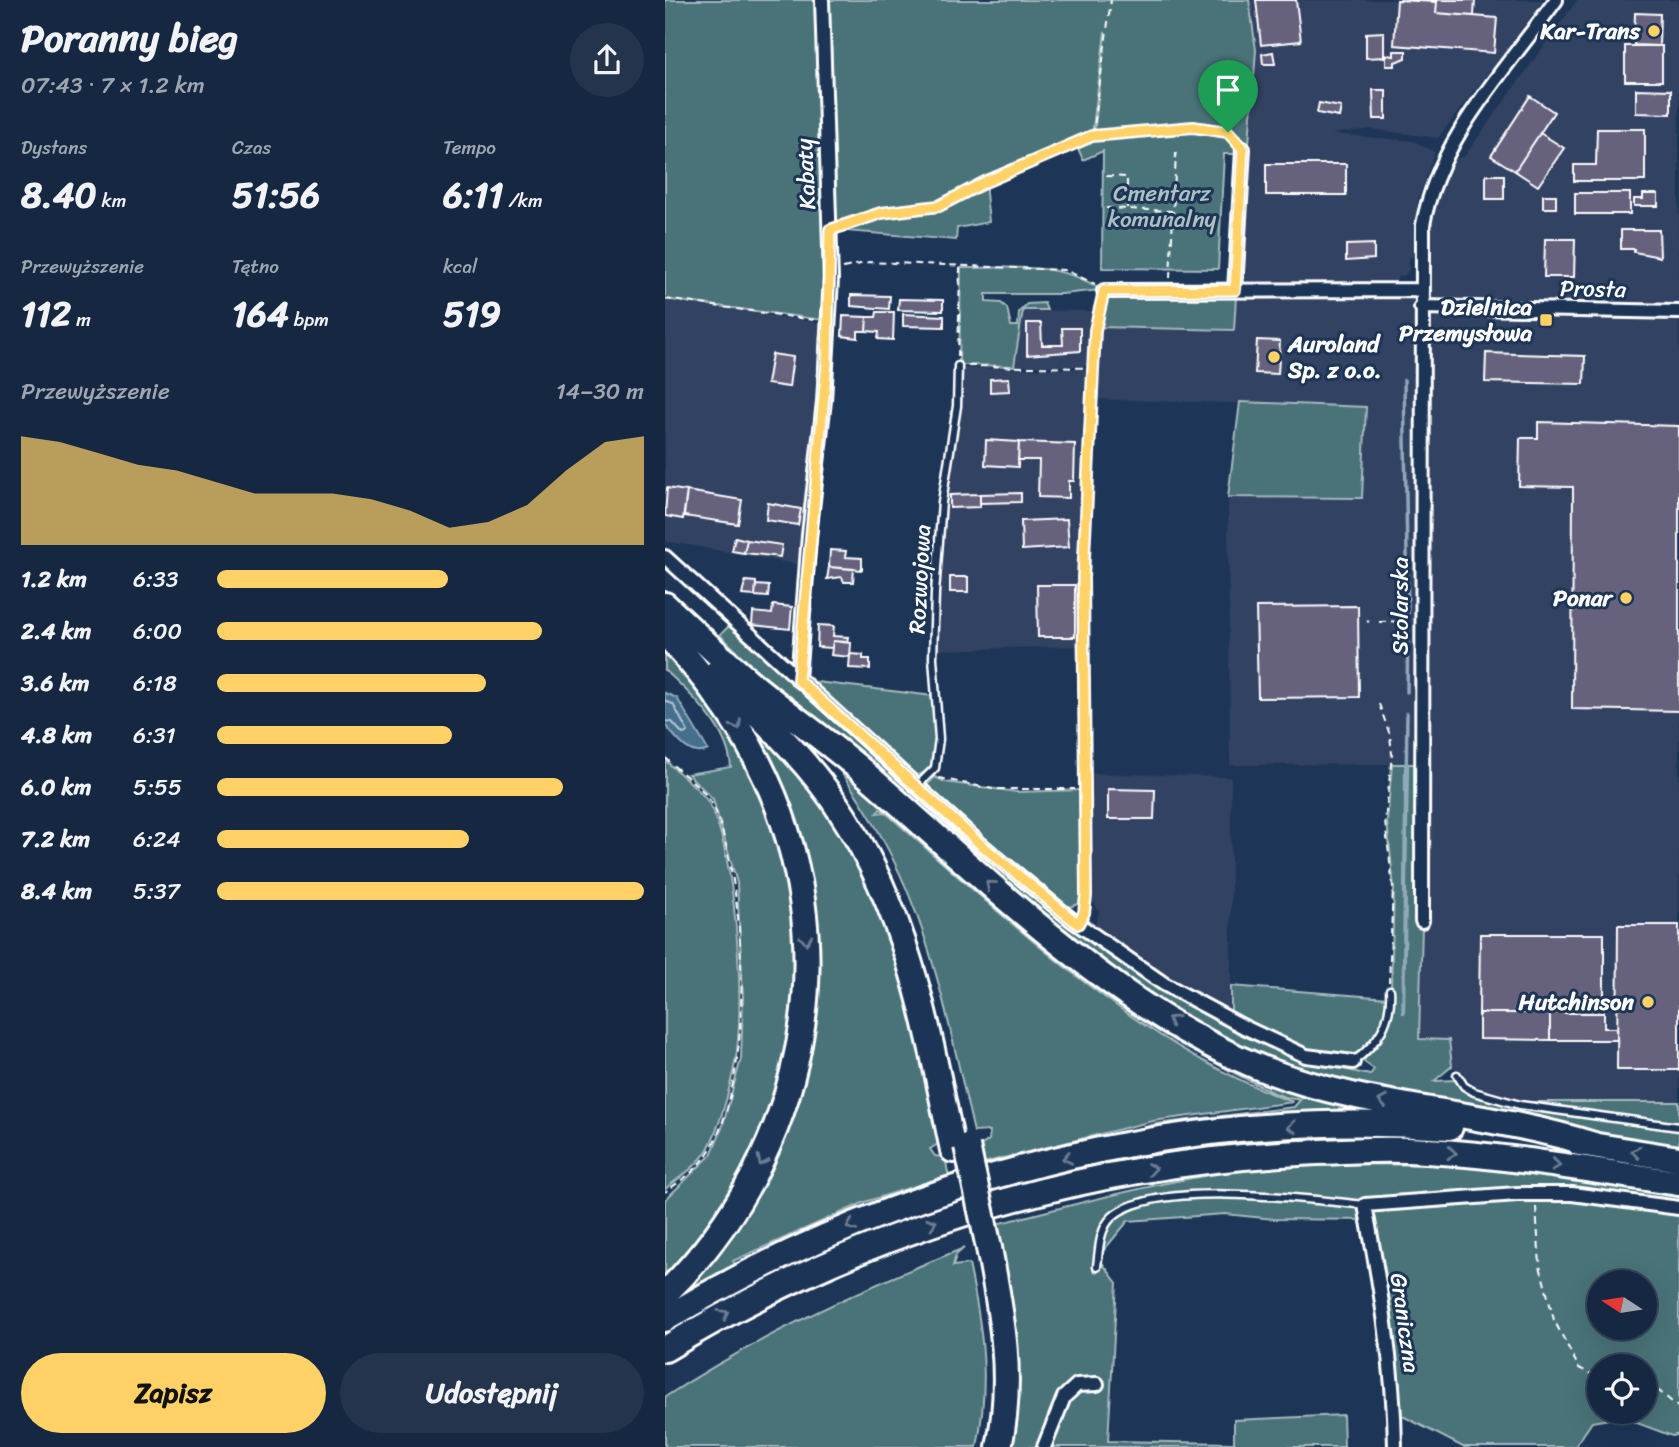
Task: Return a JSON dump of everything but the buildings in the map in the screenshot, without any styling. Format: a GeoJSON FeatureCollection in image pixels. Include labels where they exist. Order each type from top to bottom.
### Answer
{"type":"FeatureCollection","features":[{"type":"Feature","properties":{"kind":"highway"},"geometry":{"type":"LineString","coordinates":[[665,606],[746,679],[867,776],[1037,924],[1121,987],[1213,1044],[1263,1069],[1313,1086],[1552,1132],[1594,1145]]}},
{"type":"Feature","properties":{"kind":"highway"},"geometry":{"type":"LineString","coordinates":[[665,631],[699,657],[782,739],[815,776],[856,836],[890,905],[913,969],[960,1148]]}},
{"type":"Feature","properties":{"kind":"highway"},"geometry":{"type":"LineString","coordinates":[[665,631],[727,708],[759,764],[787,835],[801,897],[807,957],[798,1055],[773,1138],[752,1182],[715,1239],[665,1294]]}},
{"type":"Feature","properties":{"kind":"highway"},"geometry":{"type":"LineString","coordinates":[[746,679],[825,767],[854,805],[904,897],[933,989],[960,1148],[981,1250],[993,1368],[993,1404],[985,1447]]}},
{"type":"Feature","properties":{"kind":"highway"},"geometry":{"type":"LineString","coordinates":[[665,1319],[758,1268],[864,1221],[929,1197],[1055,1161],[1129,1146],[1238,1131],[1354,1124],[1459,1127],[1679,1159]]}},
{"type":"Feature","properties":{"kind":"highway"},"geometry":{"type":"LineString","coordinates":[[665,1349],[759,1295],[891,1237],[1025,1194],[1210,1159],[1282,1154],[1425,1151],[1512,1159],[1679,1183]]}},
{"type":"Feature","properties":{"kind":"highway"},"geometry":{"type":"LineString","coordinates":[[981,1250],[1003,1319],[1007,1373],[999,1447]]}},
{"type":"Feature","properties":{"kind":"street","name":"Kabaty"},"geometry":{"type":"LineString","coordinates":[[798,680],[831,276],[822,0]]}},
{"type":"Feature","properties":{"kind":"street","name":"Stolarska"},"geometry":{"type":"LineString","coordinates":[[1422,921],[1421,307],[1425,213],[1447,151],[1556,0]]}},
{"type":"Feature","properties":{"kind":"street"},"geometry":{"type":"LineString","coordinates":[[1235,290],[1243,149]]}},
{"type":"Feature","properties":{"kind":"street"},"geometry":{"type":"LineString","coordinates":[[1104,291],[1422,290]]}},
{"type":"Feature","properties":{"kind":"street","name":"Prosta"},"geometry":{"type":"LineString","coordinates":[[1421,307],[1679,312]]}},
{"type":"Feature","properties":{"kind":"street"},"geometry":{"type":"LineString","coordinates":[[665,557],[979,843],[1078,924],[1164,984],[1244,1027],[1306,1056],[1353,1062]]}},
{"type":"Feature","properties":{"kind":"street"},"geometry":{"type":"LineString","coordinates":[[1365,1205],[1572,1194],[1679,1208]]}},
{"type":"Feature","properties":{"kind":"street","name":"Graniczna"},"geometry":{"type":"LineString","coordinates":[[1365,1205],[1383,1302],[1394,1398],[1395,1447]]}},
{"type":"Feature","properties":{"kind":"street"},"geometry":{"type":"LineString","coordinates":[[1044,1447],[1064,1397],[1077,1385],[1097,1384]]}},
{"type":"Feature","properties":{"kind":"lane","name":"Rozwojowa"},"geometry":{"type":"LineString","coordinates":[[933,773],[939,740],[933,659],[936,585],[942,502],[957,406],[958,366]]}},
{"type":"Feature","properties":{"kind":"lane"},"geometry":{"type":"LineString","coordinates":[[917,786],[933,773]]}},
{"type":"Feature","properties":{"kind":"lane"},"geometry":{"type":"LineString","coordinates":[[1078,924],[1084,913],[1086,896],[1085,776]]}},
{"type":"Feature","properties":{"kind":"lane"},"geometry":{"type":"LineString","coordinates":[[1353,1062],[1373,1047],[1385,1027],[1391,1004],[1390,990]]}},
{"type":"Feature","properties":{"kind":"lane"},"geometry":{"type":"LineString","coordinates":[[1457,1075],[1464,1086],[1474,1092],[1520,1105],[1679,1127]]}},
{"type":"Feature","properties":{"kind":"lane"},"geometry":{"type":"LineString","coordinates":[[1097,1267],[1100,1240],[1110,1218],[1120,1211],[1143,1204],[1224,1193],[1271,1194],[1365,1205]]}},
{"type":"Feature","properties":{"kind":"path"},"geometry":{"type":"LineString","coordinates":[[1092,136],[1111,0]]}},
{"type":"Feature","properties":{"kind":"path"},"geometry":{"type":"LineString","coordinates":[[830,230],[881,213],[939,206],[985,182],[1092,136],[1205,127],[1228,132],[1243,149]]}},
{"type":"Feature","properties":{"kind":"path"},"geometry":{"type":"LineString","coordinates":[[1169,290],[1176,153]]}},
{"type":"Feature","properties":{"kind":"path"},"geometry":{"type":"LineString","coordinates":[[1107,176],[1127,177],[1127,209]]}},
{"type":"Feature","properties":{"kind":"path"},"geometry":{"type":"LineString","coordinates":[[1106,208],[1173,211]]}},
{"type":"Feature","properties":{"kind":"path"},"geometry":{"type":"LineString","coordinates":[[831,276],[856,263],[1065,270],[1085,277],[1104,291],[1095,330],[1083,578],[1085,776]]}},
{"type":"Feature","properties":{"kind":"path"},"geometry":{"type":"LineString","coordinates":[[960,267],[958,366],[1093,368]]}},
{"type":"Feature","properties":{"kind":"path"},"geometry":{"type":"LineString","coordinates":[[665,299],[829,322]]}},
{"type":"Feature","properties":{"kind":"path"},"geometry":{"type":"LineString","coordinates":[[1378,622],[1411,621]]}},
{"type":"Feature","properties":{"kind":"path"},"geometry":{"type":"LineString","coordinates":[[1379,704],[1390,735],[1392,754],[1385,822],[1393,887],[1390,990]]}},
{"type":"Feature","properties":{"kind":"path"},"geometry":{"type":"LineString","coordinates":[[665,757],[706,793],[715,810],[735,882],[741,985],[739,1056],[721,1126],[708,1154],[691,1172],[665,1192]]}},
{"type":"Feature","properties":{"kind":"path"},"geometry":{"type":"LineString","coordinates":[[933,773],[945,781],[992,789],[1085,789]]}},
{"type":"Feature","properties":{"kind":"path"},"geometry":{"type":"LineString","coordinates":[[1535,1195],[1540,1266],[1555,1320],[1579,1368],[1587,1372]]}},
{"type":"Feature","properties":{"kind":"path"},"geometry":{"type":"LineString","coordinates":[[1657,1391],[1679,1408]]}},
{"type":"Feature","properties":{"kind":"shaded area"},"geometry":{"type":"Polygon","coordinates":[[[1249,0],[1544,0],[1438,138],[1371,129],[1331,134],[1413,141],[1435,152],[1418,199],[1415,256],[1409,258],[1409,270],[1405,275],[1397,277],[1397,284],[1239,283],[1243,149],[1249,143],[1256,50],[1249,0]]]}},
{"type":"Feature","properties":{"kind":"shaded area"},"geometry":{"type":"Polygon","coordinates":[[[1577,0],[1679,0],[1679,1102],[1523,1102],[1477,1087],[1452,1066],[1449,1040],[1419,1040],[1420,764],[1230,765],[1228,497],[1362,498],[1366,407],[1092,399],[1097,327],[1234,330],[1236,296],[1422,290],[1430,286],[1431,221],[1451,160],[1464,157],[1577,0]]]}},
{"type":"Feature","properties":{"kind":"shaded area"},"geometry":{"type":"Polygon","coordinates":[[[665,299],[825,324],[806,566],[665,541],[665,299]]]}},
{"type":"Feature","properties":{"kind":"shaded area"},"geometry":{"type":"Polygon","coordinates":[[[1023,310],[1094,311],[1091,366],[1014,366],[1023,310]]]}},
{"type":"Feature","properties":{"kind":"shaded area"},"geometry":{"type":"Polygon","coordinates":[[[959,368],[1092,369],[1085,476],[1081,646],[938,650],[943,538],[959,403],[959,368]]]}},
{"type":"Feature","properties":{"kind":"shaded area"},"geometry":{"type":"Polygon","coordinates":[[[1086,773],[1231,777],[1231,1017],[1165,983],[1094,929],[1099,912],[1094,902],[1089,904],[1086,773]]]}},
{"type":"Feature","properties":{"kind":"green space","name":"Cmentarz komunalny"},"geometry":{"type":"Polygon","coordinates":[[[665,0],[1249,0],[1256,50],[1249,143],[1236,154],[1224,154],[1218,269],[1102,268],[1103,151],[1083,160],[1077,146],[1094,136],[1105,32],[1092,135],[968,189],[969,192],[985,184],[989,222],[957,228],[956,240],[834,230],[823,320],[665,299],[665,0]]]}},
{"type":"Feature","properties":{"kind":"green space"},"geometry":{"type":"Polygon","coordinates":[[[1015,267],[1052,270],[1069,274],[1101,290],[1062,294],[986,294],[986,302],[1001,303],[1007,308],[1011,326],[1018,326],[1019,312],[1027,304],[1044,303],[1047,310],[1023,310],[1014,366],[959,365],[961,268],[1015,267]]]}},
{"type":"Feature","properties":{"kind":"green space"},"geometry":{"type":"Polygon","coordinates":[[[1236,296],[1234,330],[1097,327],[1103,297],[1236,296]]]}},
{"type":"Feature","properties":{"kind":"green space"},"geometry":{"type":"Polygon","coordinates":[[[1240,402],[1366,407],[1362,498],[1228,497],[1240,402]]]}},
{"type":"Feature","properties":{"kind":"green space"},"geometry":{"type":"Polygon","coordinates":[[[729,626],[834,721],[850,728],[1090,939],[1312,1062],[1370,1075],[1374,1069],[1363,1061],[1381,1042],[1387,1027],[1391,989],[1394,888],[1387,822],[1392,764],[1405,764],[1404,1014],[1408,764],[1415,764],[1417,925],[1422,925],[1419,1039],[1449,1040],[1452,1066],[1434,1081],[1455,1080],[1479,1097],[1530,1109],[1679,1131],[1679,1146],[1524,1120],[1269,1065],[1110,972],[773,686],[720,635],[729,626]]]}},
{"type":"Feature","properties":{"kind":"green space"},"geometry":{"type":"Polygon","coordinates":[[[665,653],[696,684],[739,743],[773,826],[792,902],[798,950],[790,1061],[726,1209],[665,1277],[665,1200],[711,1155],[722,1128],[741,1059],[743,998],[737,883],[713,799],[688,774],[731,767],[728,753],[707,713],[665,670],[665,653]]]}},
{"type":"Feature","properties":{"kind":"green space"},"geometry":{"type":"Polygon","coordinates":[[[808,681],[933,696],[936,743],[931,765],[924,772],[914,775],[808,681]]]}},
{"type":"Feature","properties":{"kind":"green space"},"geometry":{"type":"Polygon","coordinates":[[[724,695],[824,800],[894,931],[943,1141],[930,1149],[935,1156],[945,1157],[949,1178],[882,1202],[946,1176],[865,1202],[733,1261],[735,1264],[753,1256],[665,1305],[768,1161],[810,927],[724,695]]]}},
{"type":"Feature","properties":{"kind":"green space"},"geometry":{"type":"Polygon","coordinates":[[[831,759],[1107,989],[1390,1112],[1281,1114],[1122,1134],[1155,1124],[1294,1107],[1301,1099],[1274,1093],[1199,1054],[1152,1025],[1018,925],[892,815],[880,809],[877,813],[885,812],[1027,936],[1128,1014],[1181,1048],[1236,1078],[1293,1102],[1153,1121],[983,1163],[979,1147],[989,1140],[990,1131],[974,1132],[925,937],[888,848],[831,759]]]}},
{"type":"Feature","properties":{"kind":"green space"},"geometry":{"type":"Polygon","coordinates":[[[665,760],[706,799],[719,828],[732,892],[736,929],[739,1033],[728,1093],[708,1149],[699,1161],[665,1189],[665,760]]]}},
{"type":"Feature","properties":{"kind":"green space"},"geometry":{"type":"Polygon","coordinates":[[[935,777],[945,782],[1017,792],[1083,790],[1082,903],[1069,907],[1004,860],[925,787],[935,777]]]}},
{"type":"Feature","properties":{"kind":"green space"},"geometry":{"type":"Polygon","coordinates":[[[1231,986],[1388,998],[1379,1029],[1365,1048],[1346,1056],[1325,1056],[1277,1040],[1231,1017],[1231,986]]]}},
{"type":"Feature","properties":{"kind":"green space"},"geometry":{"type":"Polygon","coordinates":[[[1523,1102],[1679,1102],[1679,1125],[1523,1102]]]}},
{"type":"Feature","properties":{"kind":"green space"},"geometry":{"type":"Polygon","coordinates":[[[1323,1164],[1462,1165],[1679,1194],[1679,1434],[1672,1436],[1640,1424],[1657,1424],[1657,1354],[1587,1354],[1587,1424],[1591,1424],[1575,1447],[1463,1447],[1395,1412],[1368,1220],[1274,1219],[1225,1214],[1128,1221],[1098,1257],[1117,1283],[1108,1441],[1234,1443],[1234,1420],[1343,1415],[1344,1447],[1008,1447],[1002,1266],[996,1224],[1158,1185],[1240,1170],[1323,1164]]]}},
{"type":"Feature","properties":{"kind":"green space"},"geometry":{"type":"Polygon","coordinates":[[[953,1198],[955,1207],[665,1339],[665,1329],[773,1270],[953,1198]]]}},
{"type":"Feature","properties":{"kind":"green space"},"geometry":{"type":"Polygon","coordinates":[[[964,1248],[956,1255],[953,1266],[969,1264],[981,1333],[984,1377],[977,1447],[665,1447],[665,1397],[736,1354],[810,1315],[964,1248]]]}},
{"type":"Feature","properties":{"kind":"water"},"geometry":{"type":"Polygon","coordinates":[[[665,693],[677,698],[708,750],[695,752],[689,749],[665,725],[665,693]]]}},
{"type":"Feature","properties":{"kind":"waterway"},"geometry":{"type":"LineString","coordinates":[[1404,380],[1408,613]]}},
{"type":"Feature","properties":{"kind":"waterway"},"geometry":{"type":"LineString","coordinates":[[1407,692],[1408,625]]}},
{"type":"Feature","properties":{"kind":"waterway"},"geometry":{"type":"LineString","coordinates":[[1403,1012],[1407,713]]}},
{"type":"Feature","properties":{"kind":"place","name":"Kar-Trans"},"geometry":{"type":"Point","coordinates":[1654,31]}},
{"type":"Feature","properties":{"kind":"place","name":"Dzielnica Przemysłowa"},"geometry":{"type":"Point","coordinates":[1546,320]}},
{"type":"Feature","properties":{"kind":"place","name":"Auroland Sp. z o.o."},"geometry":{"type":"Point","coordinates":[1274,357]}},
{"type":"Feature","properties":{"kind":"place","name":"Ponar"},"geometry":{"type":"Point","coordinates":[1626,598]}},
{"type":"Feature","properties":{"kind":"place","name":"Hutchinson"},"geometry":{"type":"Point","coordinates":[1648,1002]}},
{"type":"Feature","properties":{"kind":"route"},"geometry":{"type":"LineString","coordinates":[[1193,127],[1228,132],[1233,134],[1243,149],[1235,290],[1104,291],[1098,311],[1085,489],[1082,664],[1086,896],[1084,913],[1078,924],[979,843],[798,680],[809,535],[827,363],[831,279],[830,230],[881,213],[918,211],[954,201],[985,182],[1092,136],[1193,127]]}}]}
